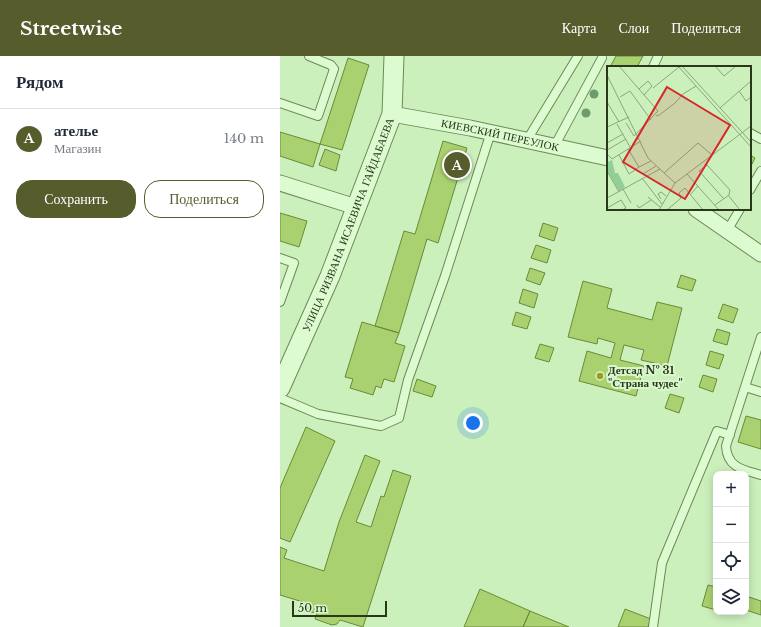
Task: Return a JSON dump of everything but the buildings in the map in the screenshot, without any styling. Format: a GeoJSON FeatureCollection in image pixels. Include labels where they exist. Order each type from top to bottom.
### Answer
{"type":"FeatureCollection","features":[{"type":"Feature","properties":{"kind":"street","name":"УЛИЦА РИЗВАНА ИСАЕВИЧА ГАЙДАБАЕВА"},"geometry":{"type":"LineString","coordinates":[[280,388],[330,276],[392,114],[394,56]]}},
{"type":"Feature","properties":{"kind":"street","name":"КИЕВСКИЙ ПЕРЕУЛОК"},"geometry":{"type":"LineString","coordinates":[[392,114],[491,132],[554,147],[607,156]]}},
{"type":"Feature","properties":{"kind":"street"},"geometry":{"type":"LineString","coordinates":[[280,183],[356,207]]}},
{"type":"Feature","properties":{"kind":"street"},"geometry":{"type":"LineString","coordinates":[[697,210],[761,254]]}},
{"type":"Feature","properties":{"kind":"lane"},"geometry":{"type":"LineString","coordinates":[[280,103],[318,116],[334,69],[331,65],[309,56]]}},
{"type":"Feature","properties":{"kind":"lane"},"geometry":{"type":"LineString","coordinates":[[527,140],[578,56]]}},
{"type":"Feature","properties":{"kind":"lane"},"geometry":{"type":"LineString","coordinates":[[653,66],[658,56]]}},
{"type":"Feature","properties":{"kind":"lane"},"geometry":{"type":"LineString","coordinates":[[554,147],[602,58]]}},
{"type":"Feature","properties":{"kind":"lane"},"geometry":{"type":"LineString","coordinates":[[280,398],[318,414],[381,426],[399,418],[408,380],[448,268],[491,132]]}},
{"type":"Feature","properties":{"kind":"lane"},"geometry":{"type":"LineString","coordinates":[[751,134],[761,139]]}},
{"type":"Feature","properties":{"kind":"lane"},"geometry":{"type":"LineString","coordinates":[[751,188],[761,171]]}},
{"type":"Feature","properties":{"kind":"lane"},"geometry":{"type":"LineString","coordinates":[[727,231],[739,210]]}},
{"type":"Feature","properties":{"kind":"lane"},"geometry":{"type":"LineString","coordinates":[[280,258],[294,263],[280,302]]}},
{"type":"Feature","properties":{"kind":"lane"},"geometry":{"type":"LineString","coordinates":[[761,337],[744,387],[726,452],[732,464],[739,469],[761,475]]}},
{"type":"Feature","properties":{"kind":"lane"},"geometry":{"type":"LineString","coordinates":[[744,387],[761,392]]}},
{"type":"Feature","properties":{"kind":"lane"},"geometry":{"type":"LineString","coordinates":[[654,627],[662,563],[717,431],[730,435]]}},
{"type":"Feature","properties":{"kind":"place","name":"ателье"},"geometry":{"type":"Point","coordinates":[457,165]}},
{"type":"Feature","properties":{"kind":"place","name":"Детсад № 31 \"Страна чудес\""},"geometry":{"type":"Point","coordinates":[600,376]}}]}
